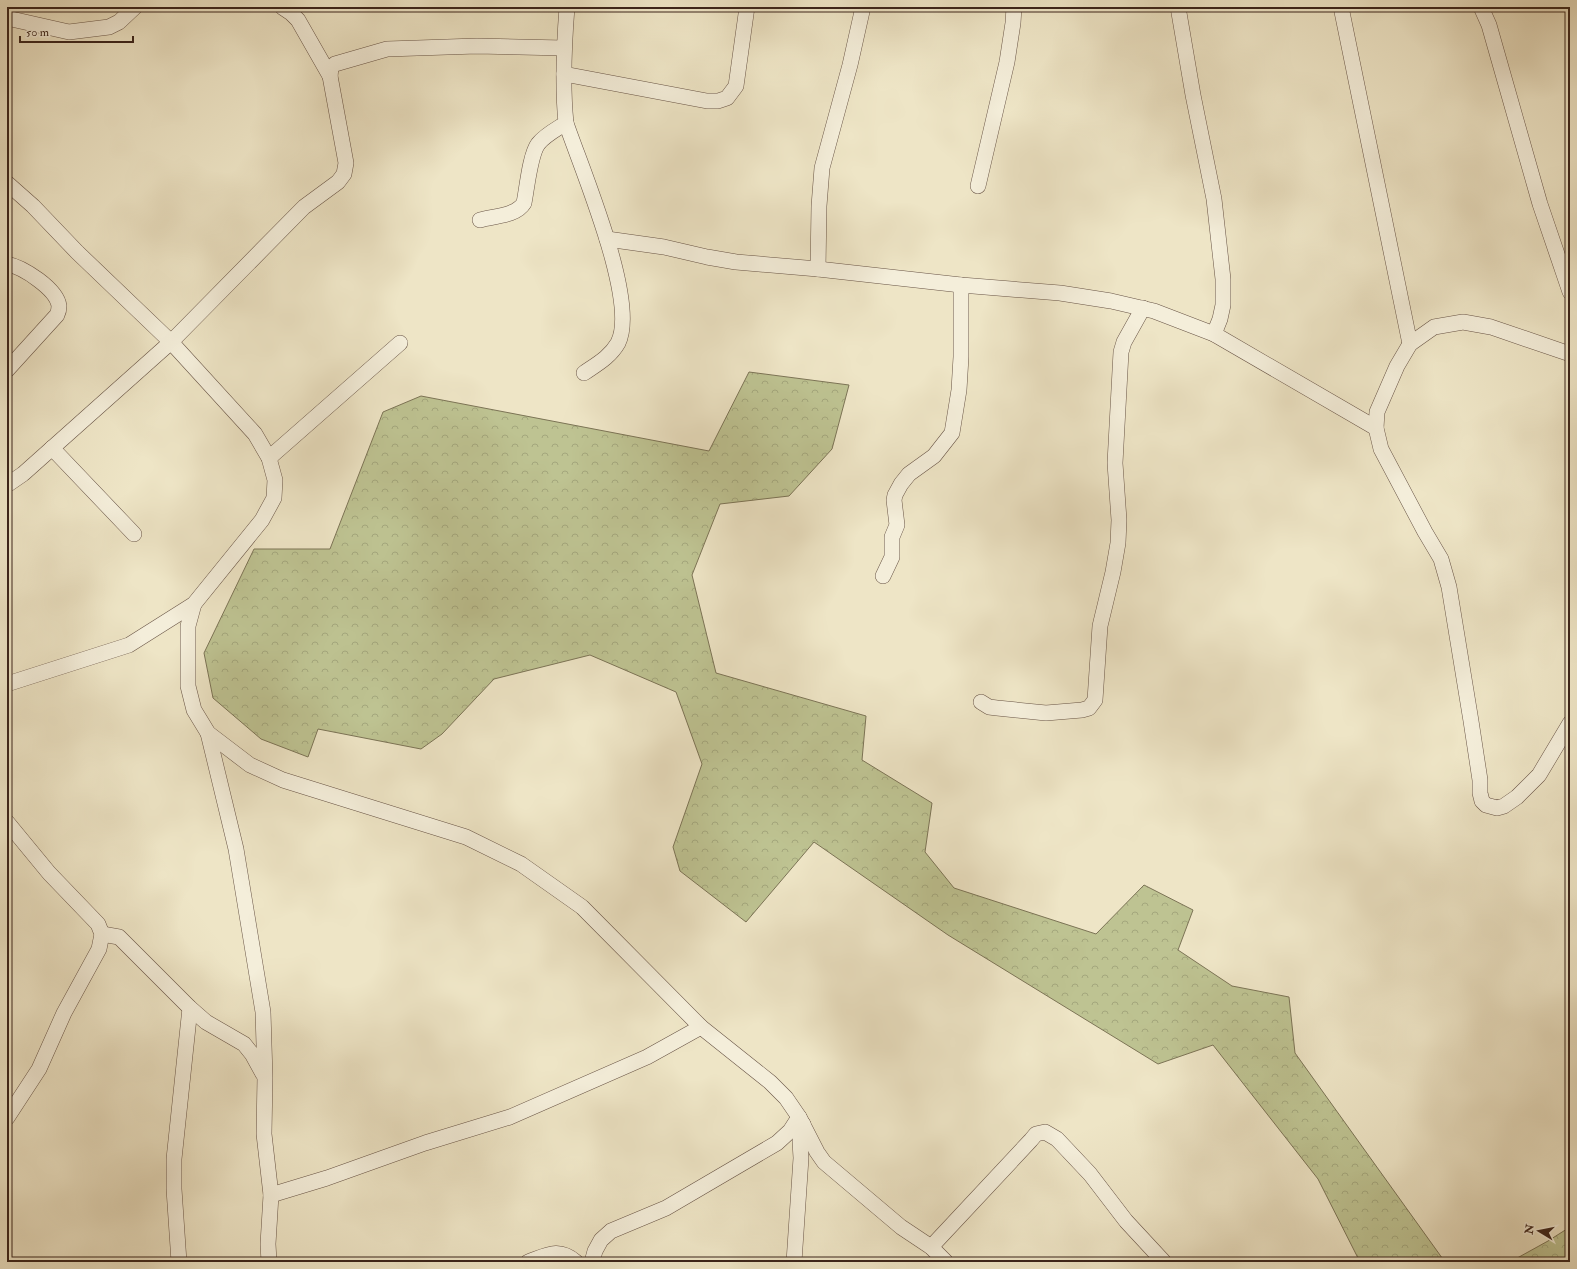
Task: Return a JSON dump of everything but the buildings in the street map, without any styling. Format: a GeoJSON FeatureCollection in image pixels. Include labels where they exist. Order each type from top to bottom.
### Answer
{"type":"FeatureCollection","features":[{"type":"Feature","properties":{"kind":"street"},"geometry":{"type":"LineString","coordinates":[[7,18],[69,32],[109,27],[119,22],[135,7]]}},
{"type":"Feature","properties":{"kind":"street"},"geometry":{"type":"LineString","coordinates":[[282,7],[298,20],[330,76]]}},
{"type":"Feature","properties":{"kind":"street"},"geometry":{"type":"LineString","coordinates":[[567,7],[564,48],[564,104],[566,123],[607,238],[623,311],[623,327],[618,343],[606,359],[584,373]]}},
{"type":"Feature","properties":{"kind":"street"},"geometry":{"type":"LineString","coordinates":[[564,74],[707,101],[718,101],[727,98],[736,86],[747,7]]}},
{"type":"Feature","properties":{"kind":"street"},"geometry":{"type":"LineString","coordinates":[[818,269],[819,206],[822,168],[850,65],[863,7]]}},
{"type":"Feature","properties":{"kind":"street"},"geometry":{"type":"LineString","coordinates":[[978,186],[1007,62],[1014,7]]}},
{"type":"Feature","properties":{"kind":"street"},"geometry":{"type":"LineString","coordinates":[[1178,7],[1192,95],[1214,199],[1223,305],[1220,319],[1214,334]]}},
{"type":"Feature","properties":{"kind":"street"},"geometry":{"type":"LineString","coordinates":[[1341,7],[1410,344]]}},
{"type":"Feature","properties":{"kind":"street"},"geometry":{"type":"LineString","coordinates":[[1481,7],[1489,25],[1540,204],[1570,292]]}},
{"type":"Feature","properties":{"kind":"street"},"geometry":{"type":"LineString","coordinates":[[7,485],[23,474],[171,342],[304,207],[338,182],[344,174],[346,163],[330,76],[331,68],[335,64],[387,49],[477,46],[564,48]]}},
{"type":"Feature","properties":{"kind":"street"},"geometry":{"type":"LineString","coordinates":[[480,220],[514,212],[521,207],[524,203],[534,153],[538,145],[547,136],[566,123]]}},
{"type":"Feature","properties":{"kind":"street"},"geometry":{"type":"LineString","coordinates":[[7,183],[33,206],[77,252],[171,342],[255,434],[269,458],[275,480],[274,498],[262,520],[194,604],[130,646],[7,684]]}},
{"type":"Feature","properties":{"kind":"street"},"geometry":{"type":"LineString","coordinates":[[607,238],[664,247],[736,262],[818,269],[960,285],[1060,293],[1111,300],[1154,311],[1214,334],[1376,428]]}},
{"type":"Feature","properties":{"kind":"street"},"geometry":{"type":"LineString","coordinates":[[7,264],[16,266],[38,278],[56,298],[59,307],[57,315],[7,370]]}},
{"type":"Feature","properties":{"kind":"street"},"geometry":{"type":"LineString","coordinates":[[883,576],[892,557],[892,537],[897,525],[894,500],[895,495],[909,474],[934,456],[952,433],[959,390],[961,357],[960,285]]}},
{"type":"Feature","properties":{"kind":"street"},"geometry":{"type":"LineString","coordinates":[[981,702],[989,707],[1046,713],[1082,710],[1089,708],[1095,700],[1100,626],[1113,572],[1118,543],[1119,520],[1115,462],[1121,352],[1124,342],[1143,308]]}},
{"type":"Feature","properties":{"kind":"street"},"geometry":{"type":"LineString","coordinates":[[1570,354],[1491,327],[1463,322],[1434,327],[1410,344],[1397,366],[1377,412],[1376,428],[1381,449],[1425,532],[1442,560],[1449,587],[1472,721],[1480,780],[1480,793],[1482,801],[1486,806],[1497,808],[1504,806],[1517,797],[1539,775],[1570,723]]}},
{"type":"Feature","properties":{"kind":"street"},"geometry":{"type":"LineString","coordinates":[[269,458],[400,343]]}},
{"type":"Feature","properties":{"kind":"street"},"geometry":{"type":"LineString","coordinates":[[52,448],[134,534]]}},
{"type":"Feature","properties":{"kind":"street"},"geometry":{"type":"LineString","coordinates":[[194,604],[188,626],[188,686],[194,710],[208,733],[236,849],[263,1012],[264,1134],[271,1195],[268,1244],[269,1262]]}},
{"type":"Feature","properties":{"kind":"street"},"geometry":{"type":"LineString","coordinates":[[208,733],[250,764],[283,780],[466,836],[521,864],[582,908],[701,1027],[770,1082],[786,1098],[824,1162],[901,1227],[931,1247],[946,1262]]}},
{"type":"Feature","properties":{"kind":"street"},"geometry":{"type":"LineString","coordinates":[[7,822],[49,873],[98,924],[102,934],[99,949],[64,1013],[39,1068],[7,1118]]}},
{"type":"Feature","properties":{"kind":"street"},"geometry":{"type":"LineString","coordinates":[[102,934],[119,937],[206,1022],[244,1044],[252,1054],[264,1077]]}},
{"type":"Feature","properties":{"kind":"street"},"geometry":{"type":"LineString","coordinates":[[179,1262],[174,1189],[174,1159],[190,1008]]}},
{"type":"Feature","properties":{"kind":"street"},"geometry":{"type":"LineString","coordinates":[[271,1195],[327,1178],[425,1143],[510,1117],[647,1057],[701,1027]]}},
{"type":"Feature","properties":{"kind":"street"},"geometry":{"type":"LineString","coordinates":[[244,1044],[257,1038],[264,1032]]}},
{"type":"Feature","properties":{"kind":"street"},"geometry":{"type":"LineString","coordinates":[[592,1262],[595,1251],[601,1240],[611,1231],[666,1208],[777,1143],[801,1121]]}},
{"type":"Feature","properties":{"kind":"street"},"geometry":{"type":"LineString","coordinates":[[794,1262],[801,1158],[801,1121]]}},
{"type":"Feature","properties":{"kind":"street"},"geometry":{"type":"LineString","coordinates":[[931,1247],[1036,1134],[1046,1132],[1057,1139],[1090,1174],[1126,1221],[1164,1262]]}},
{"type":"Feature","properties":{"kind":"street"},"geometry":{"type":"LineString","coordinates":[[528,1262],[558,1253],[568,1255],[576,1262]]}},
{"type":"Feature","properties":{"kind":"green space"},"geometry":{"type":"Polygon","coordinates":[[[749,372],[849,385],[832,449],[789,496],[720,504],[692,575],[716,673],[866,716],[862,760],[932,803],[925,852],[954,888],[1096,934],[1144,885],[1193,910],[1178,950],[1232,986],[1289,997],[1295,1053],[1445,1262],[1360,1262],[1318,1179],[1213,1045],[1158,1064],[948,935],[814,842],[746,922],[680,871],[673,847],[702,764],[676,692],[590,655],[494,679],[442,734],[421,749],[318,729],[308,757],[261,739],[213,698],[204,653],[254,549],[330,549],[383,412],[421,396],[709,451],[749,372]]]}},
{"type":"Feature","properties":{"kind":"green space"},"geometry":{"type":"Polygon","coordinates":[[[1570,1227],[1570,1262],[1510,1262],[1548,1241],[1570,1227]]]}}]}
